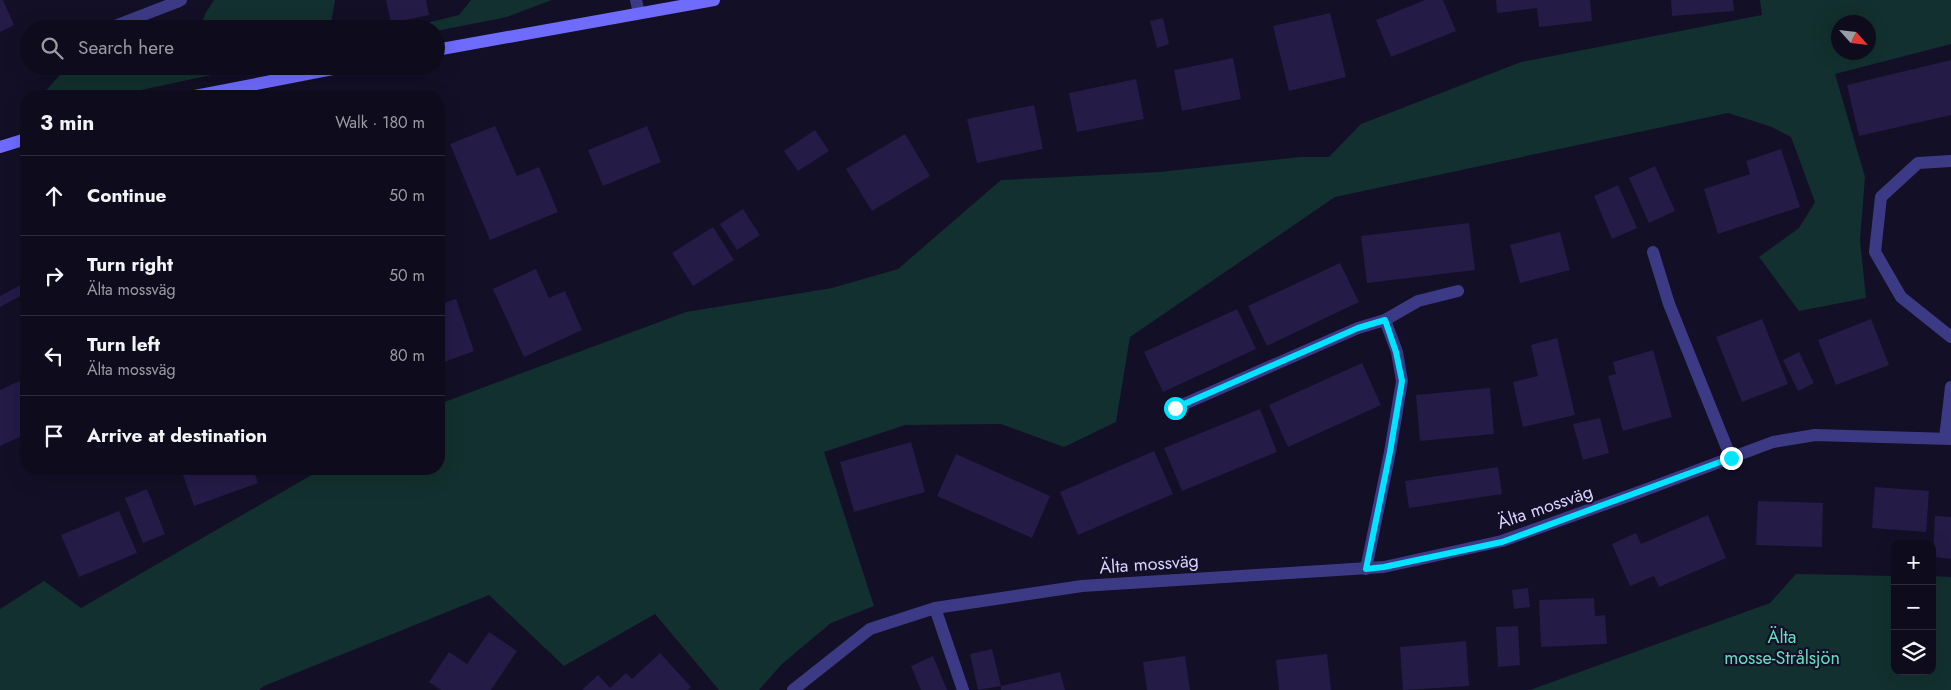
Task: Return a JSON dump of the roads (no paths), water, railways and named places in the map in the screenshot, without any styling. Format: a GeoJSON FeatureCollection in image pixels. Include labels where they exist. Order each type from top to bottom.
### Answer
{"type":"FeatureCollection","features":[{"type":"Feature","properties":{"kind":"main road"},"geometry":{"type":"LineString","coordinates":[[445,48],[714,0]]}},
{"type":"Feature","properties":{"kind":"main road"},"geometry":{"type":"LineString","coordinates":[[226,90],[302,75]]}},
{"type":"Feature","properties":{"kind":"main road"},"geometry":{"type":"LineString","coordinates":[[0,147],[20,141]]}},
{"type":"Feature","properties":{"kind":"street"},"geometry":{"type":"LineString","coordinates":[[636,0],[639,13]]}},
{"type":"Feature","properties":{"kind":"street"},"geometry":{"type":"LineString","coordinates":[[130,20],[179,1]]}},
{"type":"Feature","properties":{"kind":"street"},"geometry":{"type":"LineString","coordinates":[[1951,161],[1918,163],[1881,197],[1875,252],[1902,297],[1951,337]]}},
{"type":"Feature","properties":{"kind":"street"},"geometry":{"type":"LineString","coordinates":[[1652,252],[1670,304],[1731,458]]}},
{"type":"Feature","properties":{"kind":"street"},"geometry":{"type":"LineString","coordinates":[[1175,408],[1358,328],[1385,320],[1418,301],[1458,291]]}},
{"type":"Feature","properties":{"kind":"street"},"geometry":{"type":"LineString","coordinates":[[1366,569],[1390,452],[1402,381],[1396,352],[1385,320]]}},
{"type":"Feature","properties":{"kind":"street"},"geometry":{"type":"LineString","coordinates":[[1948,438],[1951,387]]}},
{"type":"Feature","properties":{"kind":"street","name":"Älta mossväg"},"geometry":{"type":"LineString","coordinates":[[793,690],[870,629],[935,608],[1082,586],[1384,567],[1502,542],[1773,442],[1815,434],[1948,438]]}},
{"type":"Feature","properties":{"kind":"street"},"geometry":{"type":"LineString","coordinates":[[935,608],[963,690]]}},
{"type":"Feature","properties":{"kind":"park label","name":"Älta mosse-Strålsjön"},"geometry":{"type":"Point","coordinates":[1782,648]}}]}
